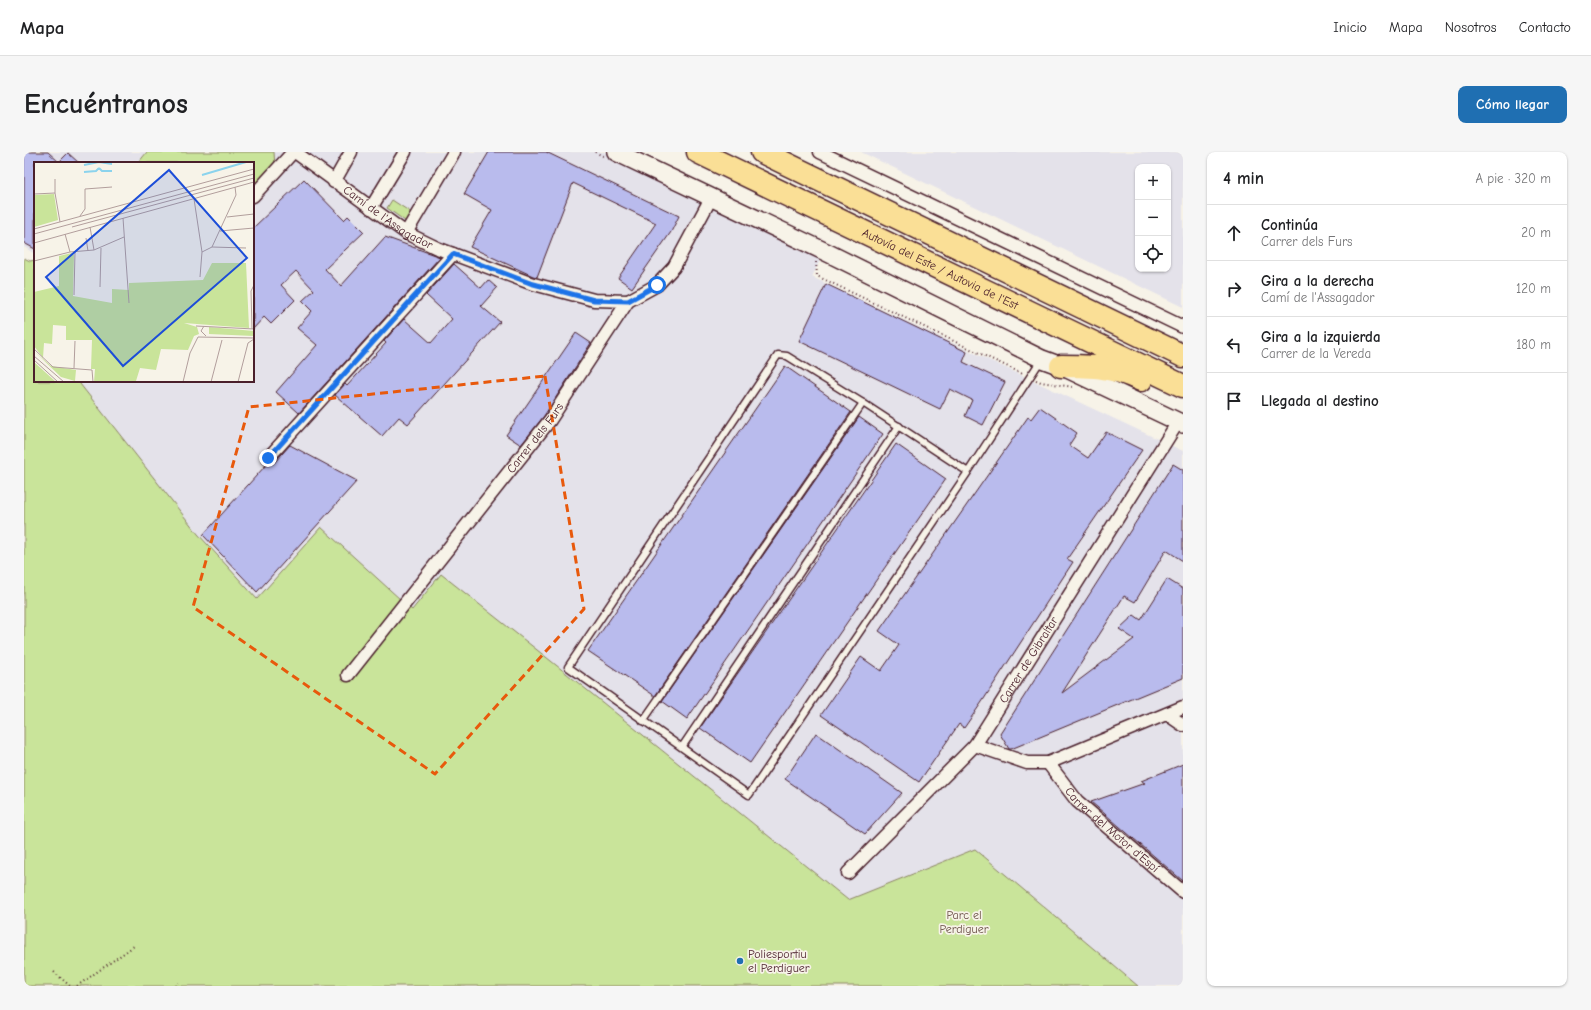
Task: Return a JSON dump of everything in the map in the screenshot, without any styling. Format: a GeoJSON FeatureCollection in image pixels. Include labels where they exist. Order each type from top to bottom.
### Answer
{"type":"FeatureCollection","features":[{"type":"Feature","properties":{"kind":"highway","name":"Autovía del Este / Autovia de l'Est"},"geometry":{"type":"LineString","coordinates":[[698,152],[1183,386]]}},
{"type":"Feature","properties":{"kind":"highway"},"geometry":{"type":"LineString","coordinates":[[762,152],[1183,356]]}},
{"type":"Feature","properties":{"kind":"highway"},"geometry":{"type":"LineString","coordinates":[[1051,363],[1098,366],[1124,372],[1183,400]]}},
{"type":"Feature","properties":{"kind":"street"},"geometry":{"type":"LineString","coordinates":[[334,182],[351,152]]}},
{"type":"Feature","properties":{"kind":"street"},"geometry":{"type":"LineString","coordinates":[[371,208],[404,152]]}},
{"type":"Feature","properties":{"kind":"street"},"geometry":{"type":"LineString","coordinates":[[406,233],[454,152]]}},
{"type":"Feature","properties":{"kind":"street"},"geometry":{"type":"LineString","coordinates":[[820,152],[1183,327]]}},
{"type":"Feature","properties":{"kind":"street"},"geometry":{"type":"LineString","coordinates":[[254,195],[298,153]]}},
{"type":"Feature","properties":{"kind":"street","name":"Camí de l'Assagador"},"geometry":{"type":"LineString","coordinates":[[298,153],[334,182],[406,233],[453,254],[530,283],[594,300],[628,301]]}},
{"type":"Feature","properties":{"kind":"street"},"geometry":{"type":"LineString","coordinates":[[612,155],[711,198],[830,254],[1051,363],[1181,423]]}},
{"type":"Feature","properties":{"kind":"street","name":"Carrer dels Furs"},"geometry":{"type":"LineString","coordinates":[[348,675],[550,420],[628,301],[657,285],[674,267],[711,198]]}},
{"type":"Feature","properties":{"kind":"street"},"geometry":{"type":"LineString","coordinates":[[268,458],[453,254]]}},
{"type":"Feature","properties":{"kind":"street","name":"Carrer de Gibraltar"},"geometry":{"type":"LineString","coordinates":[[848,873],[975,745],[1181,423]]}},
{"type":"Feature","properties":{"kind":"street"},"geometry":{"type":"LineString","coordinates":[[975,745],[1027,763],[1048,763],[1183,708]]}},
{"type":"Feature","properties":{"kind":"street"},"geometry":{"type":"LineString","coordinates":[[1167,714],[1183,725]]}},
{"type":"Feature","properties":{"kind":"street","name":"Carrer del Motor d'Espí"},"geometry":{"type":"LineString","coordinates":[[1048,763],[1077,801],[1183,892]]}},
{"type":"Feature","properties":{"kind":"lane"},"geometry":{"type":"LineString","coordinates":[[968,472],[863,403],[787,356],[778,354],[568,667],[749,795],[968,472],[1030,377],[1051,363]]}},
{"type":"Feature","properties":{"kind":"lane"},"geometry":{"type":"LineString","coordinates":[[643,721],[863,403]]}},
{"type":"Feature","properties":{"kind":"lane"},"geometry":{"type":"LineString","coordinates":[[682,747],[899,426]]}},
{"type":"Feature","properties":{"kind":"path"},"geometry":{"type":"LineString","coordinates":[[595,152],[612,155]]}},
{"type":"Feature","properties":{"kind":"path"},"geometry":{"type":"LineString","coordinates":[[810,259],[816,262],[817,276],[1040,382],[1073,387],[1079,390]]}},
{"type":"Feature","properties":{"kind":"path"},"geometry":{"type":"LineString","coordinates":[[77,986],[134,946]]}},
{"type":"Feature","properties":{"kind":"path"},"geometry":{"type":"LineString","coordinates":[[54,972],[70,986]]}},
{"type":"Feature","properties":{"kind":"path"},"geometry":{"type":"LineString","coordinates":[[176,986],[179,983]]}},
{"type":"Feature","properties":{"kind":"highlighted area"},"geometry":{"type":"Polygon","coordinates":[[[545,376],[584,609],[435,774],[193,607],[249,407],[545,376]]]}},
{"type":"Feature","properties":{"kind":"shaded area"},"geometry":{"type":"Polygon","coordinates":[[[24,152],[147,152],[139,162],[34,162],[34,253],[24,247],[24,152]]]}},
{"type":"Feature","properties":{"kind":"shaded area"},"geometry":{"type":"Polygon","coordinates":[[[274,152],[639,152],[828,244],[812,277],[1183,451],[1183,986],[1138,986],[975,849],[848,900],[551,661],[441,575],[412,610],[321,528],[257,599],[198,534],[80,384],[81,382],[254,382],[254,191],[275,167],[274,152]]]}},
{"type":"Feature","properties":{"kind":"shaded area"},"geometry":{"type":"Polygon","coordinates":[[[861,152],[1183,152],[1183,307],[861,152]]]}},
{"type":"Feature","properties":{"kind":"green space"},"geometry":{"type":"Polygon","coordinates":[[[147,152],[274,152],[275,167],[254,191],[254,162],[139,162],[147,152]]]}},
{"type":"Feature","properties":{"kind":"green space"},"geometry":{"type":"Polygon","coordinates":[[[392,200],[412,213],[408,221],[405,221],[387,208],[392,200]]]}},
{"type":"Feature","properties":{"kind":"green space","name":"Parc el Perdiguer"},"geometry":{"type":"Polygon","coordinates":[[[24,258],[30,261],[34,260],[34,382],[81,382],[80,384],[198,534],[257,599],[321,527],[412,610],[441,574],[848,900],[975,849],[1138,986],[24,986],[24,258]]]}},
{"type":"Feature","properties":{"kind":"building"},"geometry":{"type":"Polygon","coordinates":[[[24,152],[48,152],[59,162],[34,162],[34,248],[24,243],[24,152]]]}},
{"type":"Feature","properties":{"kind":"building"},"geometry":{"type":"Polygon","coordinates":[[[489,152],[546,152],[679,216],[671,232],[632,288],[618,278],[656,223],[573,183],[537,277],[533,276],[470,247],[492,210],[464,194],[489,152]]]}},
{"type":"Feature","properties":{"kind":"building"},"geometry":{"type":"Polygon","coordinates":[[[68,153],[78,162],[59,162],[68,153]]]}},
{"type":"Feature","properties":{"kind":"building"},"geometry":{"type":"Polygon","coordinates":[[[304,179],[344,220],[348,216],[364,232],[325,269],[341,286],[385,237],[440,257],[299,413],[276,392],[317,345],[297,328],[312,311],[302,301],[314,290],[296,271],[281,285],[295,300],[271,324],[264,317],[254,328],[254,227],[304,179]]]}},
{"type":"Feature","properties":{"kind":"building"},"geometry":{"type":"Polygon","coordinates":[[[454,264],[481,288],[488,280],[497,288],[481,306],[500,322],[408,424],[399,417],[382,436],[335,395],[345,384],[347,386],[386,343],[384,341],[404,319],[431,343],[452,319],[426,295],[454,264]]]}},
{"type":"Feature","properties":{"kind":"building"},"geometry":{"type":"Polygon","coordinates":[[[826,284],[967,352],[963,362],[1005,382],[983,425],[965,416],[972,400],[950,389],[940,409],[799,341],[826,284]]]}},
{"type":"Feature","properties":{"kind":"building"},"geometry":{"type":"Polygon","coordinates":[[[576,333],[591,343],[544,416],[521,445],[506,435],[576,333]]]}},
{"type":"Feature","properties":{"kind":"building"},"geometry":{"type":"Polygon","coordinates":[[[785,366],[851,412],[655,696],[588,651],[785,366]]]}},
{"type":"Feature","properties":{"kind":"building"},"geometry":{"type":"Polygon","coordinates":[[[1040,407],[1077,433],[1069,445],[1088,458],[1106,432],[1142,450],[1067,559],[1073,562],[982,702],[964,728],[959,724],[919,782],[821,715],[861,657],[881,671],[899,645],[879,631],[1028,417],[1031,419],[1040,407]]]}},
{"type":"Feature","properties":{"kind":"building"},"geometry":{"type":"Polygon","coordinates":[[[859,417],[883,434],[687,719],[662,701],[859,417]]]}},
{"type":"Feature","properties":{"kind":"building"},"geometry":{"type":"Polygon","coordinates":[[[896,444],[946,479],[750,763],[700,728],[896,444]]]}},
{"type":"Feature","properties":{"kind":"building"},"geometry":{"type":"Polygon","coordinates":[[[290,445],[357,481],[257,592],[203,535],[266,465],[274,463],[290,445]]]}},
{"type":"Feature","properties":{"kind":"building"},"geometry":{"type":"Polygon","coordinates":[[[1173,464],[1183,470],[1183,561],[1166,550],[1135,602],[1124,596],[1062,693],[1134,639],[1119,629],[1134,615],[1141,620],[1167,579],[1183,589],[1183,678],[1009,749],[1000,734],[1173,464]]]}},
{"type":"Feature","properties":{"kind":"building"},"geometry":{"type":"Polygon","coordinates":[[[816,733],[902,793],[865,834],[785,779],[816,733]]]}},
{"type":"Feature","properties":{"kind":"building"},"geometry":{"type":"Polygon","coordinates":[[[1183,764],[1183,881],[1091,802],[1145,783],[1141,781],[1183,764]]]}},
{"type":"Feature","properties":{"kind":"place","name":"Poliesportiu el Perdiguer"},"geometry":{"type":"Point","coordinates":[740,961]}},
{"type":"Feature","properties":{"kind":"route"},"geometry":{"type":"LineString","coordinates":[[268,458],[453,254],[530,283],[594,300],[628,301],[657,285]]}}]}
